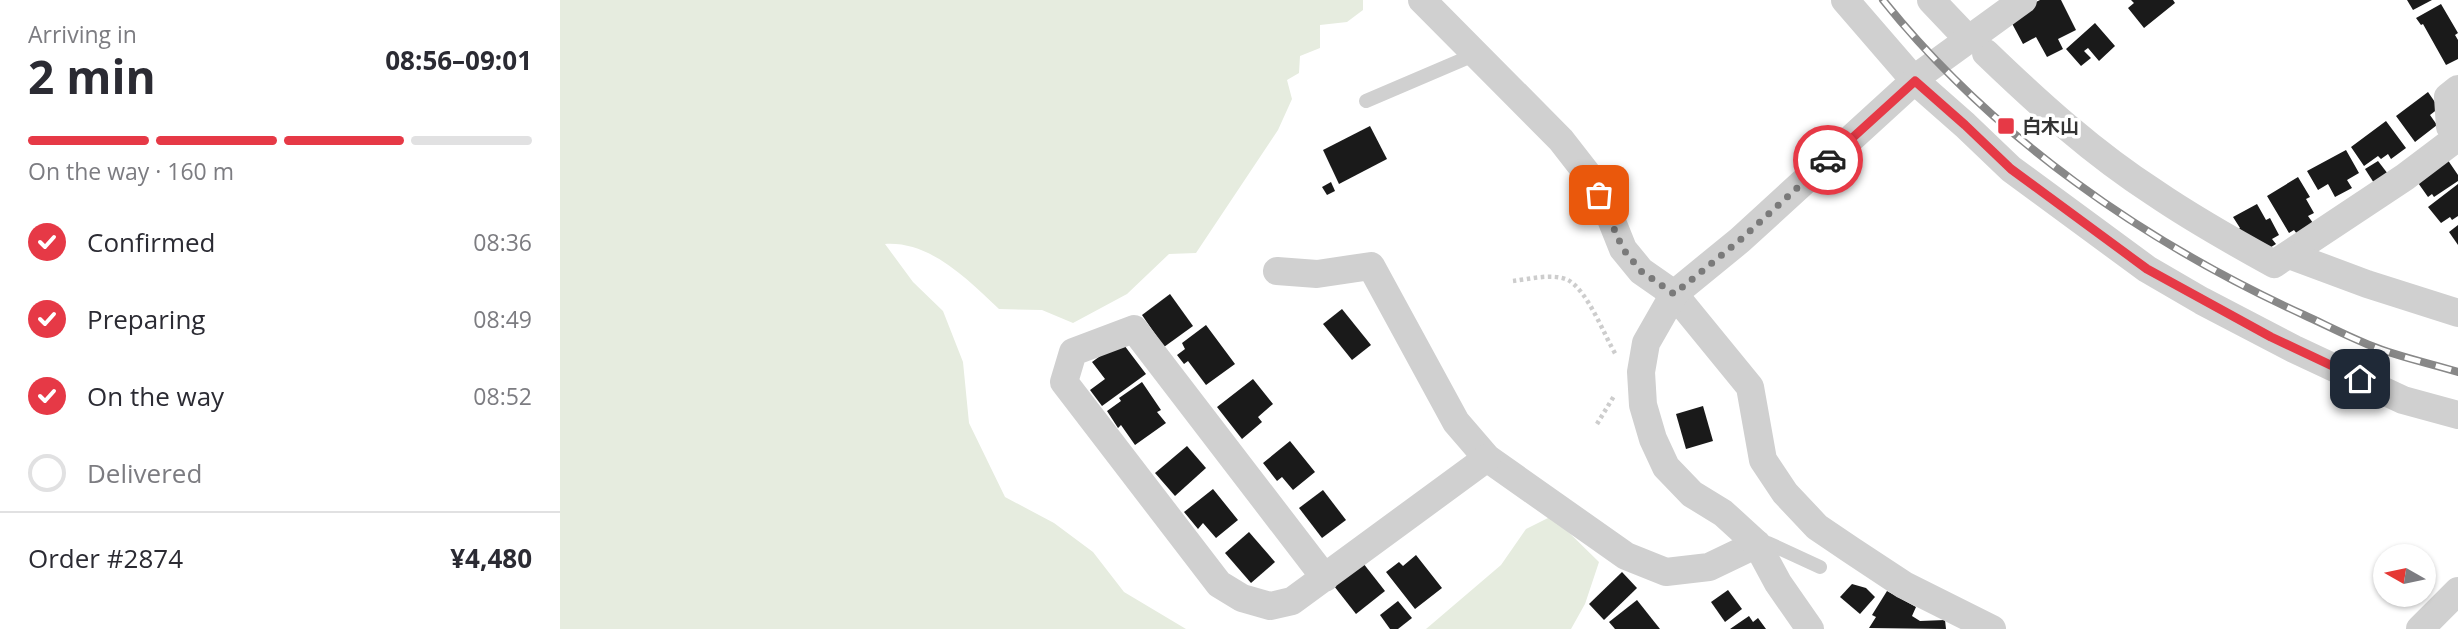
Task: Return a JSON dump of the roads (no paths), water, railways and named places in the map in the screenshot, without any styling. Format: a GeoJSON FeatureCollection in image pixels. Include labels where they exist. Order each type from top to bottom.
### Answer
{"type":"FeatureCollection","features":[{"type":"Feature","properties":{"kind":"street"},"geometry":{"type":"LineString","coordinates":[[1422,0],[1561,140],[1589,176],[1623,249],[1641,271],[1674,294],[1750,387],[1763,460],[1785,493],[1817,527],[1883,571],[1992,629]]}},
{"type":"Feature","properties":{"kind":"street"},"geometry":{"type":"LineString","coordinates":[[1845,0],[1915,81],[2011,169],[2147,269],[2306,355],[2403,400],[2458,415]]}},
{"type":"Feature","properties":{"kind":"street"},"geometry":{"type":"LineString","coordinates":[[1931,0],[1977,46],[2071,131],[2154,193],[2274,264],[2405,177],[2458,137],[2450,128],[2448,97],[2458,89]]}},
{"type":"Feature","properties":{"kind":"street"},"geometry":{"type":"LineString","coordinates":[[1810,629],[1778,583],[1756,544],[1723,513],[1692,494],[1666,467],[1653,439],[1643,405],[1629,378],[1674,294],[1740,240],[1915,81],[1977,46],[2023,0]]}},
{"type":"Feature","properties":{"kind":"street"},"geometry":{"type":"LineString","coordinates":[[2289,255],[2367,284],[2458,313]]}},
{"type":"Feature","properties":{"kind":"street"},"geometry":{"type":"LineString","coordinates":[[1277,271],[1317,274],[1371,266],[1456,422],[1487,458],[1626,556],[1666,572],[1709,568],[1756,544]]}},
{"type":"Feature","properties":{"kind":"street"},"geometry":{"type":"LineString","coordinates":[[1325,578],[1134,329],[1073,352],[1064,382],[1219,584],[1241,598],[1270,606],[1292,601],[1325,578],[1487,458]]}},
{"type":"Feature","properties":{"kind":"street"},"geometry":{"type":"LineString","coordinates":[[2420,629],[2458,591]]}},
{"type":"Feature","properties":{"kind":"lane"},"geometry":{"type":"LineString","coordinates":[[1366,102],[1476,54]]}},
{"type":"Feature","properties":{"kind":"lane"},"geometry":{"type":"LineString","coordinates":[[1756,544],[1768,543],[1820,567]]}},
{"type":"Feature","properties":{"kind":"railway"},"geometry":{"type":"LineString","coordinates":[[1883,0],[1926,50],[1973,97],[2075,182],[2130,220],[2245,286],[2346,335],[2393,353],[2458,372]]}},
{"type":"Feature","properties":{"kind":"place","name":"白木山"},"geometry":{"type":"Point","coordinates":[2006,126]}}]}
